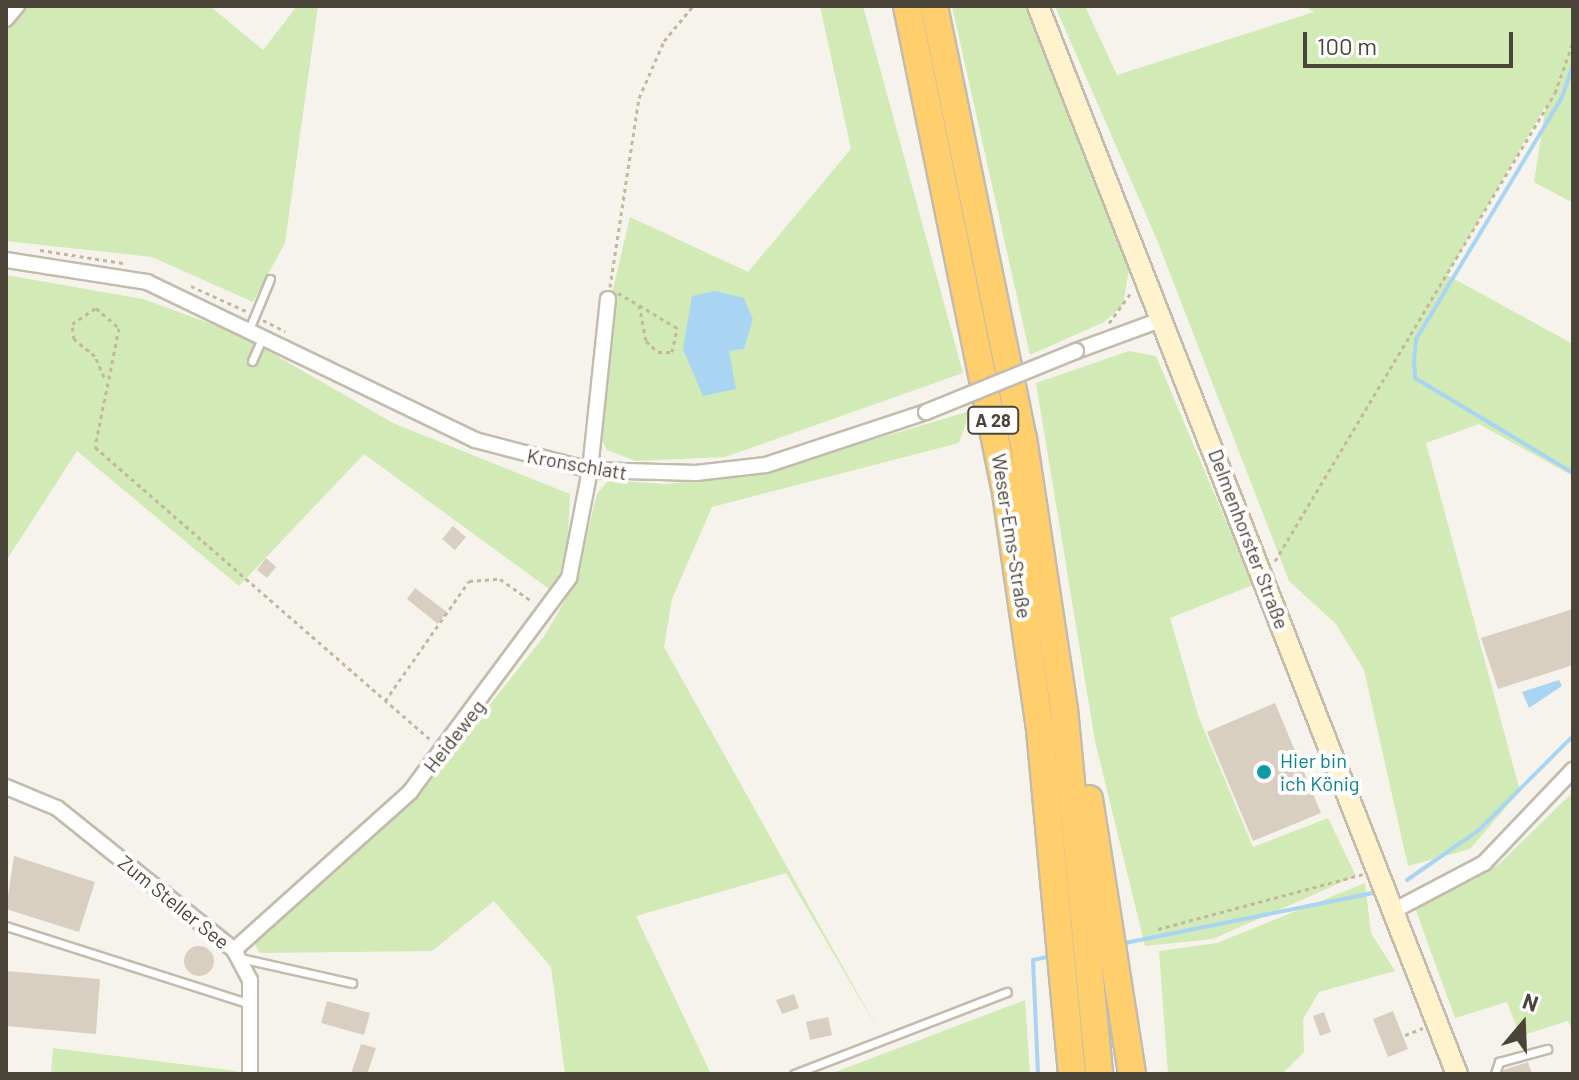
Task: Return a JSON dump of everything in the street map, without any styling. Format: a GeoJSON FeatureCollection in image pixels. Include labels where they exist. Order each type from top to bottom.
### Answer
{"type":"FeatureCollection","features":[{"type":"Feature","properties":{"kind":"highway","name":"Weser-Ems-Straße"},"geometry":{"type":"LineString","coordinates":[[907,6],[1005,486],[1062,941],[1072,1074]]}},
{"type":"Feature","properties":{"kind":"highway","name":"Weser-Ems-Straße"},"geometry":{"type":"LineString","coordinates":[[934,6],[988,242],[1064,709],[1099,1074]]}},
{"type":"Feature","properties":{"kind":"highway"},"geometry":{"type":"LineString","coordinates":[[1064,709],[1077,725],[1121,965],[1132,1074]]}},
{"type":"Feature","properties":{"kind":"street"},"geometry":{"type":"LineString","coordinates":[[6,19],[17,6]]}},
{"type":"Feature","properties":{"kind":"street","name":"Delmenhorster Straße"},"geometry":{"type":"LineString","coordinates":[[1038,6],[1380,869],[1457,1074]]}},
{"type":"Feature","properties":{"kind":"street","name":"Kronschlatt"},"geometry":{"type":"LineString","coordinates":[[6,260],[147,282],[252,321],[264,334],[475,440],[590,470],[696,473],[766,465],[926,412],[1163,319]]}},
{"type":"Feature","properties":{"kind":"street","name":"Heideweg"},"geometry":{"type":"LineString","coordinates":[[237,954],[410,792],[547,611],[579,551],[608,299]]}},
{"type":"Feature","properties":{"kind":"street"},"geometry":{"type":"LineString","coordinates":[[1395,910],[1484,863],[1573,770]]}},
{"type":"Feature","properties":{"kind":"street","name":"Zum Steller See"},"geometry":{"type":"LineString","coordinates":[[6,787],[57,808],[237,954],[250,1004],[250,1074]]}},
{"type":"Feature","properties":{"kind":"lane"},"geometry":{"type":"LineString","coordinates":[[252,321],[270,279]]}},
{"type":"Feature","properties":{"kind":"lane"},"geometry":{"type":"LineString","coordinates":[[252,361],[264,334]]}},
{"type":"Feature","properties":{"kind":"lane"},"geometry":{"type":"LineString","coordinates":[[6,926],[250,1004]]}},
{"type":"Feature","properties":{"kind":"lane"},"geometry":{"type":"LineString","coordinates":[[237,954],[352,983]]}},
{"type":"Feature","properties":{"kind":"lane"},"geometry":{"type":"LineString","coordinates":[[794,1074],[1007,992]]}},
{"type":"Feature","properties":{"kind":"lane"},"geometry":{"type":"LineString","coordinates":[[1495,1074],[1499,1062],[1547,1049]]}},
{"type":"Feature","properties":{"kind":"path"},"geometry":{"type":"LineString","coordinates":[[608,299],[639,98],[664,41],[693,6]]}},
{"type":"Feature","properties":{"kind":"path"},"geometry":{"type":"LineString","coordinates":[[1265,579],[1555,93],[1573,42]]}},
{"type":"Feature","properties":{"kind":"path"},"geometry":{"type":"LineString","coordinates":[[32,249],[131,265]]}},
{"type":"Feature","properties":{"kind":"path"},"geometry":{"type":"LineString","coordinates":[[1106,325],[1131,299],[1132,277],[1143,272]]}},
{"type":"Feature","properties":{"kind":"path"},"geometry":{"type":"LineString","coordinates":[[179,281],[252,321],[296,338]]}},
{"type":"Feature","properties":{"kind":"path"},"geometry":{"type":"LineString","coordinates":[[608,299],[619,292],[677,328],[672,352],[658,352],[646,341],[639,305]]}},
{"type":"Feature","properties":{"kind":"path"},"geometry":{"type":"LineString","coordinates":[[104,377],[95,356],[74,339],[72,324],[96,308],[119,328],[104,377],[95,447],[444,751]]}},
{"type":"Feature","properties":{"kind":"path"},"geometry":{"type":"LineString","coordinates":[[385,701],[469,581],[500,579],[547,611]]}},
{"type":"Feature","properties":{"kind":"path"},"geometry":{"type":"LineString","coordinates":[[1158,929],[1380,869]]}},
{"type":"Feature","properties":{"kind":"green space"},"geometry":{"type":"Polygon","coordinates":[[[24,6],[210,6],[263,50],[297,6],[318,6],[285,243],[253,302],[152,257],[6,241],[6,28],[24,6]]]}},
{"type":"Feature","properties":{"kind":"green space"},"geometry":{"type":"Polygon","coordinates":[[[820,6],[863,6],[963,373],[725,457],[636,461],[607,450],[600,436],[613,289],[630,217],[748,272],[851,149],[820,6]],[[744,299],[729,351],[744,348],[753,319],[744,299]]]}},
{"type":"Feature","properties":{"kind":"green space"},"geometry":{"type":"Polygon","coordinates":[[[952,6],[1027,6],[1129,269],[1123,305],[1104,322],[1030,355],[952,6]]]}},
{"type":"Feature","properties":{"kind":"green space"},"geometry":{"type":"Polygon","coordinates":[[[1055,6],[1085,6],[1117,75],[1314,12],[1305,6],[1573,6],[1573,203],[1534,182],[1546,105],[1447,275],[1573,344],[1573,476],[1479,424],[1426,443],[1520,791],[1470,849],[1408,866],[1364,670],[1336,624],[1289,581],[1157,240],[1055,6]]]}},
{"type":"Feature","properties":{"kind":"green space"},"geometry":{"type":"Polygon","coordinates":[[[6,275],[143,299],[239,334],[393,423],[570,494],[567,561],[552,591],[364,454],[239,586],[77,451],[6,561],[6,275]]]}},
{"type":"Feature","properties":{"kind":"green space"},"geometry":{"type":"Polygon","coordinates":[[[1129,351],[1156,356],[1253,585],[1170,618],[1199,718],[1253,847],[1328,818],[1356,876],[1213,939],[1145,946],[1095,741],[1036,383],[1129,351]]]}},
{"type":"Feature","properties":{"kind":"green space"},"geometry":{"type":"Polygon","coordinates":[[[970,411],[959,443],[712,507],[672,599],[664,647],[880,1033],[786,873],[636,916],[711,1074],[565,1074],[551,967],[494,901],[432,951],[260,953],[253,942],[415,799],[545,635],[575,583],[597,494],[609,480],[664,484],[754,475],[970,411]]]}},
{"type":"Feature","properties":{"kind":"green space"},"geometry":{"type":"Polygon","coordinates":[[[1573,792],[1573,1034],[1568,1021],[1520,1036],[1507,1002],[1455,1018],[1415,908],[1499,864],[1573,792]]]}},
{"type":"Feature","properties":{"kind":"green space"},"geometry":{"type":"Polygon","coordinates":[[[1365,883],[1371,933],[1395,971],[1319,992],[1303,1019],[1304,1052],[1282,1074],[1168,1074],[1159,951],[1217,943],[1365,883]]]}},
{"type":"Feature","properties":{"kind":"green space"},"geometry":{"type":"Polygon","coordinates":[[[1025,1000],[1030,1074],[830,1074],[1025,1000]]]}},
{"type":"Feature","properties":{"kind":"green space"},"geometry":{"type":"Polygon","coordinates":[[[53,1048],[236,1071],[236,1074],[51,1074],[53,1048]]]}},
{"type":"Feature","properties":{"kind":"water"},"geometry":{"type":"Polygon","coordinates":[[[715,291],[744,298],[753,319],[744,349],[729,351],[736,389],[703,396],[683,349],[692,296],[715,291]]]}},
{"type":"Feature","properties":{"kind":"water"},"geometry":{"type":"Polygon","coordinates":[[[1559,680],[1562,686],[1529,708],[1522,692],[1559,680]]]}},
{"type":"Feature","properties":{"kind":"building"},"geometry":{"type":"Polygon","coordinates":[[[453,526],[466,537],[455,550],[442,539],[453,526]]]}},
{"type":"Feature","properties":{"kind":"building"},"geometry":{"type":"Polygon","coordinates":[[[266,558],[276,567],[267,578],[257,570],[266,558]]]}},
{"type":"Feature","properties":{"kind":"building"},"geometry":{"type":"Polygon","coordinates":[[[415,588],[447,612],[438,624],[407,599],[415,588]]]}},
{"type":"Feature","properties":{"kind":"building"},"geometry":{"type":"Polygon","coordinates":[[[1573,609],[1573,665],[1498,689],[1481,638],[1573,609]]]}},
{"type":"Feature","properties":{"kind":"building","name":"Hier bin ich König"},"geometry":{"type":"Polygon","coordinates":[[[1275,703],[1321,813],[1253,841],[1207,732],[1275,703]]]}},
{"type":"Feature","properties":{"kind":"building"},"geometry":{"type":"Polygon","coordinates":[[[14,856],[95,882],[79,932],[6,909],[14,856]]]}},
{"type":"Feature","properties":{"kind":"building"},"geometry":{"type":"Polygon","coordinates":[[[199,946],[210,950],[214,961],[210,972],[199,976],[188,972],[184,961],[188,950],[199,946]]]}},
{"type":"Feature","properties":{"kind":"building"},"geometry":{"type":"Polygon","coordinates":[[[6,971],[100,979],[96,1034],[6,1026],[6,971]]]}},
{"type":"Feature","properties":{"kind":"building"},"geometry":{"type":"Polygon","coordinates":[[[794,994],[799,1008],[782,1014],[776,1000],[794,994]]]}},
{"type":"Feature","properties":{"kind":"building"},"geometry":{"type":"Polygon","coordinates":[[[327,1001],[370,1013],[364,1035],[321,1023],[327,1001]]]}},
{"type":"Feature","properties":{"kind":"building"},"geometry":{"type":"Polygon","coordinates":[[[1393,1011],[1408,1049],[1388,1057],[1373,1019],[1393,1011]]]}},
{"type":"Feature","properties":{"kind":"building"},"geometry":{"type":"Polygon","coordinates":[[[1324,1012],[1331,1032],[1320,1036],[1313,1016],[1324,1012]]]}},
{"type":"Feature","properties":{"kind":"building"},"geometry":{"type":"Polygon","coordinates":[[[828,1017],[832,1035],[810,1040],[806,1022],[828,1017]]]}},
{"type":"Feature","properties":{"kind":"building"},"geometry":{"type":"Polygon","coordinates":[[[361,1044],[376,1048],[367,1074],[351,1074],[361,1044]]]}},
{"type":"Feature","properties":{"kind":"building"},"geometry":{"type":"Polygon","coordinates":[[[1528,1062],[1532,1074],[1502,1074],[1503,1070],[1528,1062]]]}},
{"type":"Feature","properties":{"kind":"waterway"},"geometry":{"type":"LineString","coordinates":[[1573,65],[1561,99],[1416,339],[1414,360],[1415,378],[1573,473]]}},
{"type":"Feature","properties":{"kind":"waterway"},"geometry":{"type":"LineString","coordinates":[[1407,880],[1479,830],[1573,736]]}},
{"type":"Feature","properties":{"kind":"waterway"},"geometry":{"type":"LineString","coordinates":[[1120,944],[1373,893]]}},
{"type":"Feature","properties":{"kind":"waterway"},"geometry":{"type":"LineString","coordinates":[[1038,1074],[1033,960],[1052,956]]}},
{"type":"Feature","properties":{"kind":"place","name":"Hier bin ich König"},"geometry":{"type":"Point","coordinates":[1264,772]}}]}
